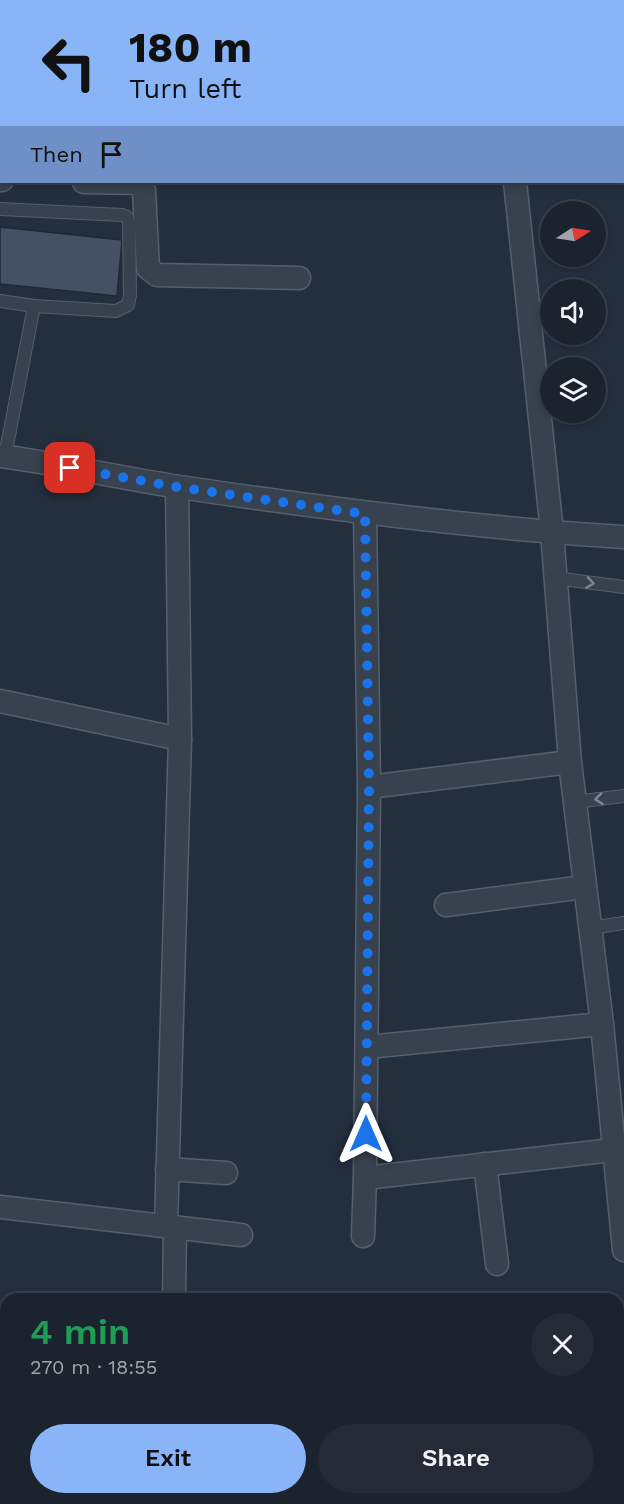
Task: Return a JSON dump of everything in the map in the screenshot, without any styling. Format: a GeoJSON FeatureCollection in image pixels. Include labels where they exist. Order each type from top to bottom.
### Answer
{"type":"FeatureCollection","features":[{"type":"Feature","properties":{"kind":"street"},"geometry":{"type":"LineString","coordinates":[[141,183],[144,190],[148,268],[157,275],[298,278]]}},
{"type":"Feature","properties":{"kind":"street"},"geometry":{"type":"LineString","coordinates":[[515,183],[552,532],[570,762],[602,1024],[623,1240]]}},
{"type":"Feature","properties":{"kind":"street"},"geometry":{"type":"LineString","coordinates":[[3,456],[177,487],[365,514],[624,537]]}},
{"type":"Feature","properties":{"kind":"street"},"geometry":{"type":"LineString","coordinates":[[174,1293],[168,1169],[180,739],[177,487]]}},
{"type":"Feature","properties":{"kind":"street"},"geometry":{"type":"LineString","coordinates":[[363,1236],[369,788],[365,514]]}},
{"type":"Feature","properties":{"kind":"street"},"geometry":{"type":"LineString","coordinates":[[0,701],[180,739]]}},
{"type":"Feature","properties":{"kind":"street"},"geometry":{"type":"LineString","coordinates":[[369,788],[570,762]]}},
{"type":"Feature","properties":{"kind":"street"},"geometry":{"type":"LineString","coordinates":[[446,905],[584,887]]}},
{"type":"Feature","properties":{"kind":"street"},"geometry":{"type":"LineString","coordinates":[[367,1047],[602,1024]]}},
{"type":"Feature","properties":{"kind":"street"},"geometry":{"type":"LineString","coordinates":[[365,1178],[613,1150]]}},
{"type":"Feature","properties":{"kind":"street"},"geometry":{"type":"LineString","coordinates":[[485,1164],[497,1264]]}},
{"type":"Feature","properties":{"kind":"street"},"geometry":{"type":"LineString","coordinates":[[168,1169],[226,1173]]}},
{"type":"Feature","properties":{"kind":"street"},"geometry":{"type":"LineString","coordinates":[[0,1207],[241,1235]]}},
{"type":"Feature","properties":{"kind":"lane"},"geometry":{"type":"LineString","coordinates":[[0,209],[127,217],[129,222],[130,295],[128,305],[116,312],[0,301]]}},
{"type":"Feature","properties":{"kind":"lane"},"geometry":{"type":"LineString","coordinates":[[3,456],[34,306]]}},
{"type":"Feature","properties":{"kind":"lane"},"geometry":{"type":"LineString","coordinates":[[555,578],[624,587]]}},
{"type":"Feature","properties":{"kind":"lane"},"geometry":{"type":"LineString","coordinates":[[575,802],[624,796]]}},
{"type":"Feature","properties":{"kind":"lane"},"geometry":{"type":"LineString","coordinates":[[590,928],[624,923]]}},
{"type":"Feature","properties":{"kind":"building"},"geometry":{"type":"Polygon","coordinates":[[[0,227],[122,240],[117,296],[0,284],[0,227]]]}},
{"type":"Feature","properties":{"kind":"route"},"geometry":{"type":"LineString","coordinates":[[70,468],[177,487],[365,514],[369,788],[366,1134]]}}]}
